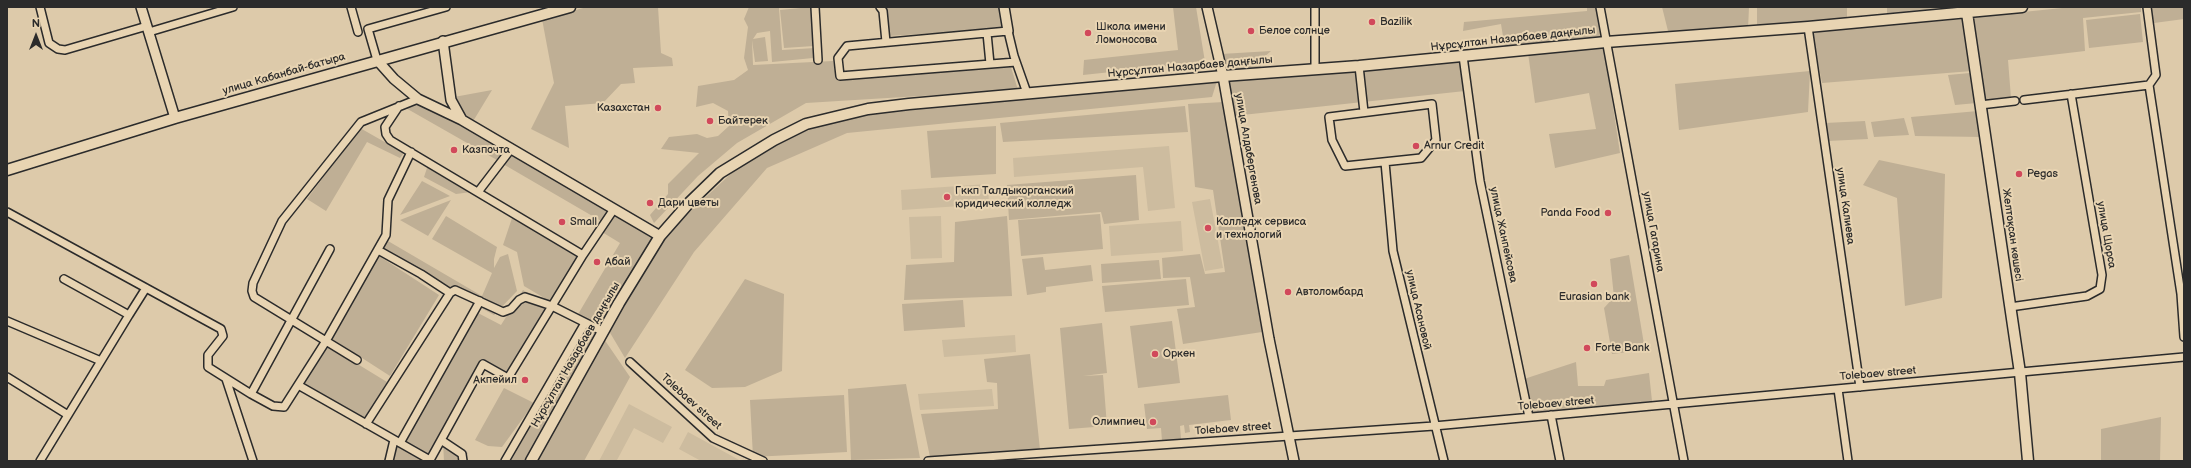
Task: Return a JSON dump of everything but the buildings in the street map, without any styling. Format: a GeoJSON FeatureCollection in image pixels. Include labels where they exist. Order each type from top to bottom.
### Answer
{"type":"FeatureCollection","features":[{"type":"Feature","properties":{"kind":"main road","name":"улица Кабанбай-батыра"},"geometry":{"type":"LineString","coordinates":[[7,170],[175,118],[444,41],[570,7]]}},
{"type":"Feature","properties":{"kind":"main road","name":"Нұрсұлтан Назарбаев даңғылы"},"geometry":{"type":"LineString","coordinates":[[531,461],[602,331],[660,236],[689,203],[720,173],[774,140],[806,124],[868,109],[1027,93],[1223,76],[1315,70],[1606,42],[1808,28],[1966,10],[2022,7]]}},
{"type":"Feature","properties":{"kind":"main road","name":"Желтоқсан көшесі"},"geometry":{"type":"LineString","coordinates":[[1966,10],[2020,373],[2028,461]]}},
{"type":"Feature","properties":{"kind":"street"},"geometry":{"type":"LineString","coordinates":[[40,7],[49,43],[58,49],[65,50],[233,7]]}},
{"type":"Feature","properties":{"kind":"street"},"geometry":{"type":"LineString","coordinates":[[141,7],[175,118]]}},
{"type":"Feature","properties":{"kind":"street"},"geometry":{"type":"LineString","coordinates":[[351,7],[358,32]]}},
{"type":"Feature","properties":{"kind":"street"},"geometry":{"type":"LineString","coordinates":[[446,7],[368,29],[378,60],[394,79],[418,99],[462,120],[660,236]]}},
{"type":"Feature","properties":{"kind":"street"},"geometry":{"type":"LineString","coordinates":[[815,7],[818,60]]}},
{"type":"Feature","properties":{"kind":"street"},"geometry":{"type":"LineString","coordinates":[[880,7],[883,11],[886,42]]}},
{"type":"Feature","properties":{"kind":"street"},"geometry":{"type":"LineString","coordinates":[[1004,7],[1008,31],[1016,62],[1027,93]]}},
{"type":"Feature","properties":{"kind":"street","name":"улица Алдабергенова"},"geometry":{"type":"LineString","coordinates":[[1207,7],[1223,76],[1269,339],[1294,461]]}},
{"type":"Feature","properties":{"kind":"street"},"geometry":{"type":"LineString","coordinates":[[1315,7],[1315,70]]}},
{"type":"Feature","properties":{"kind":"street","name":"улица Гагарина"},"geometry":{"type":"LineString","coordinates":[[1600,7],[1684,461]]}},
{"type":"Feature","properties":{"kind":"street"},"geometry":{"type":"LineString","coordinates":[[2147,7],[2156,75],[2149,85],[2182,294],[2184,337]]}},
{"type":"Feature","properties":{"kind":"street","name":"улица Калиева"},"geometry":{"type":"LineString","coordinates":[[1808,28],[1860,387]]}},
{"type":"Feature","properties":{"kind":"street"},"geometry":{"type":"LineString","coordinates":[[1008,31],[847,46],[838,58],[840,76],[1016,62]]}},
{"type":"Feature","properties":{"kind":"street"},"geometry":{"type":"LineString","coordinates":[[987,33],[990,64]]}},
{"type":"Feature","properties":{"kind":"street"},"geometry":{"type":"LineString","coordinates":[[444,41],[451,100],[462,120]]}},
{"type":"Feature","properties":{"kind":"street","name":"улица Жанпейсова"},"geometry":{"type":"LineString","coordinates":[[1463,56],[1480,181],[1529,417]]}},
{"type":"Feature","properties":{"kind":"street"},"geometry":{"type":"LineString","coordinates":[[1359,66],[1364,112]]}},
{"type":"Feature","properties":{"kind":"street"},"geometry":{"type":"LineString","coordinates":[[2024,100],[2149,85]]}},
{"type":"Feature","properties":{"kind":"street","name":"улица Щорса"},"geometry":{"type":"LineString","coordinates":[[2010,307],[2087,296],[2100,289],[2102,275],[2071,94]]}},
{"type":"Feature","properties":{"kind":"street"},"geometry":{"type":"LineString","coordinates":[[357,360],[254,297],[252,283],[282,221],[361,122],[418,99]]}},
{"type":"Feature","properties":{"kind":"street"},"geometry":{"type":"LineString","coordinates":[[1980,105],[2015,101]]}},
{"type":"Feature","properties":{"kind":"street"},"geometry":{"type":"LineString","coordinates":[[1432,104],[1436,140],[1421,158],[1345,166],[1332,140],[1329,117],[1364,112],[1432,104]]}},
{"type":"Feature","properties":{"kind":"street"},"geometry":{"type":"LineString","coordinates":[[399,106],[385,128],[386,134],[390,140],[583,255]]}},
{"type":"Feature","properties":{"kind":"street"},"geometry":{"type":"LineString","coordinates":[[478,192],[511,149]]}},
{"type":"Feature","properties":{"kind":"street"},"geometry":{"type":"LineString","coordinates":[[7,212],[221,328],[223,336],[208,356],[208,367],[273,406],[284,407],[326,341],[386,236],[388,200],[410,152]]}},
{"type":"Feature","properties":{"kind":"street","name":"улица Асановой"},"geometry":{"type":"LineString","coordinates":[[1385,162],[1393,251],[1434,426],[1444,461]]}},
{"type":"Feature","properties":{"kind":"street"},"geometry":{"type":"LineString","coordinates":[[298,385],[430,460],[484,364],[508,378],[583,255],[614,209]]}},
{"type":"Feature","properties":{"kind":"street"},"geometry":{"type":"LineString","coordinates":[[251,394],[330,249]]}},
{"type":"Feature","properties":{"kind":"street"},"geometry":{"type":"LineString","coordinates":[[378,250],[421,274],[450,293],[460,291],[503,312],[511,309],[519,300],[525,297],[552,306],[602,331]]}},
{"type":"Feature","properties":{"kind":"street"},"geometry":{"type":"LineString","coordinates":[[64,279],[129,315]]}},
{"type":"Feature","properties":{"kind":"street"},"geometry":{"type":"LineString","coordinates":[[40,461],[146,288]]}},
{"type":"Feature","properties":{"kind":"street"},"geometry":{"type":"LineString","coordinates":[[366,424],[450,293]]}},
{"type":"Feature","properties":{"kind":"street"},"geometry":{"type":"LineString","coordinates":[[400,443],[480,301]]}},
{"type":"Feature","properties":{"kind":"street"},"geometry":{"type":"LineString","coordinates":[[7,321],[101,361]]}},
{"type":"Feature","properties":{"kind":"street"},"geometry":{"type":"LineString","coordinates":[[505,461],[585,323]]}},
{"type":"Feature","properties":{"kind":"street","name":"Tolebaev street"},"geometry":{"type":"LineString","coordinates":[[928,461],[1434,426],[2184,357]]}},
{"type":"Feature","properties":{"kind":"street","name":"Tolebaev street"},"geometry":{"type":"LineString","coordinates":[[630,362],[713,438],[763,461]]}},
{"type":"Feature","properties":{"kind":"street"},"geometry":{"type":"LineString","coordinates":[[7,377],[68,415]]}},
{"type":"Feature","properties":{"kind":"street"},"geometry":{"type":"LineString","coordinates":[[226,379],[253,461]]}},
{"type":"Feature","properties":{"kind":"street"},"geometry":{"type":"LineString","coordinates":[[1838,388],[1848,461]]}},
{"type":"Feature","properties":{"kind":"street"},"geometry":{"type":"LineString","coordinates":[[1551,416],[1560,461]]}},
{"type":"Feature","properties":{"kind":"street"},"geometry":{"type":"LineString","coordinates":[[389,461],[394,440]]}},
{"type":"Feature","properties":{"kind":"street"},"geometry":{"type":"LineString","coordinates":[[441,440],[462,454],[463,461]]}},
{"type":"Feature","properties":{"kind":"shaded area"},"geometry":{"type":"Polygon","coordinates":[[[587,7],[658,7],[661,53],[672,58],[673,66],[633,68],[635,83],[621,84],[603,103],[565,106],[569,148],[531,129],[554,83],[542,19],[587,7]]]}},
{"type":"Feature","properties":{"kind":"shaded area"},"geometry":{"type":"Polygon","coordinates":[[[749,7],[782,7],[779,8],[782,50],[815,48],[813,58],[772,62],[770,31],[757,33],[753,39],[765,37],[768,61],[755,62],[752,40],[753,65],[833,61],[837,78],[1010,64],[1018,90],[806,103],[737,143],[698,176],[654,223],[650,215],[668,194],[668,184],[699,153],[661,149],[669,137],[697,134],[707,138],[718,136],[729,126],[728,111],[713,103],[696,107],[698,86],[734,80],[748,70],[744,58],[748,27],[744,19],[749,7]]]}},
{"type":"Feature","properties":{"kind":"shaded area"},"geometry":{"type":"Polygon","coordinates":[[[811,7],[814,46],[784,48],[780,10],[811,7]]]}},
{"type":"Feature","properties":{"kind":"shaded area"},"geometry":{"type":"Polygon","coordinates":[[[884,7],[1000,7],[1005,29],[888,36],[884,7]]]}},
{"type":"Feature","properties":{"kind":"shaded area"},"geometry":{"type":"Polygon","coordinates":[[[1173,7],[1196,7],[1205,62],[1083,75],[1084,60],[1178,50],[1173,7]]]}},
{"type":"Feature","properties":{"kind":"shaded area"},"geometry":{"type":"Polygon","coordinates":[[[1587,7],[1600,7],[1606,39],[1505,49],[1501,24],[1463,31],[1464,22],[1587,11],[1587,7]]]}},
{"type":"Feature","properties":{"kind":"shaded area"},"geometry":{"type":"Polygon","coordinates":[[[1662,7],[1749,7],[1748,29],[1669,35],[1662,7]]]}},
{"type":"Feature","properties":{"kind":"shaded area"},"geometry":{"type":"Polygon","coordinates":[[[1757,7],[1847,7],[1847,20],[1757,28],[1757,7]]]}},
{"type":"Feature","properties":{"kind":"shaded area"},"geometry":{"type":"Polygon","coordinates":[[[1887,7],[1962,7],[1963,10],[1887,15],[1887,7]]]}},
{"type":"Feature","properties":{"kind":"shaded area"},"geometry":{"type":"Polygon","coordinates":[[[2072,7],[2141,7],[2141,12],[2083,18],[2085,51],[2008,60],[2011,98],[1984,100],[1974,17],[2072,7]]]}},
{"type":"Feature","properties":{"kind":"shaded area"},"geometry":{"type":"Polygon","coordinates":[[[2151,7],[2184,7],[2184,19],[2154,23],[2151,7]]]}},
{"type":"Feature","properties":{"kind":"shaded area"},"geometry":{"type":"Polygon","coordinates":[[[2140,14],[2143,42],[2089,48],[2086,20],[2140,14]]]}},
{"type":"Feature","properties":{"kind":"shaded area"},"geometry":{"type":"Polygon","coordinates":[[[1965,19],[1972,71],[1822,83],[1812,31],[1965,19]]]}},
{"type":"Feature","properties":{"kind":"shaded area"},"geometry":{"type":"Polygon","coordinates":[[[1604,47],[1620,153],[1555,168],[1549,134],[1596,129],[1589,93],[1535,103],[1528,53],[1604,47]]]}},
{"type":"Feature","properties":{"kind":"shaded area"},"geometry":{"type":"Polygon","coordinates":[[[1271,51],[1263,58],[1260,69],[1224,73],[1221,54],[1271,51]]]}},
{"type":"Feature","properties":{"kind":"shaded area"},"geometry":{"type":"Polygon","coordinates":[[[1459,61],[1465,91],[1233,116],[1227,81],[1459,61]]]}},
{"type":"Feature","properties":{"kind":"shaded area"},"geometry":{"type":"Polygon","coordinates":[[[1810,71],[1808,112],[1679,130],[1675,84],[1810,71]]]}},
{"type":"Feature","properties":{"kind":"shaded area"},"geometry":{"type":"Polygon","coordinates":[[[1970,73],[1977,103],[1955,105],[1948,75],[1970,73]]]}},
{"type":"Feature","properties":{"kind":"shaded area"},"geometry":{"type":"Polygon","coordinates":[[[1217,81],[1212,97],[847,133],[767,168],[694,252],[625,358],[609,331],[665,235],[737,168],[805,129],[896,105],[1217,81]]]}},
{"type":"Feature","properties":{"kind":"shaded area"},"geometry":{"type":"Polygon","coordinates":[[[492,90],[472,123],[464,114],[454,97],[492,90]]]}},
{"type":"Feature","properties":{"kind":"shaded area"},"geometry":{"type":"Polygon","coordinates":[[[425,97],[507,150],[497,160],[404,107],[425,97]]]}},
{"type":"Feature","properties":{"kind":"shaded area"},"geometry":{"type":"Polygon","coordinates":[[[1224,102],[1262,332],[1183,344],[1177,309],[1195,307],[1190,277],[1163,278],[1162,258],[1200,254],[1205,274],[1225,272],[1213,190],[1195,187],[1188,104],[1224,102]]]}},
{"type":"Feature","properties":{"kind":"shaded area"},"geometry":{"type":"Polygon","coordinates":[[[1185,106],[1188,132],[1003,142],[1000,123],[1185,106]]]}},
{"type":"Feature","properties":{"kind":"shaded area"},"geometry":{"type":"Polygon","coordinates":[[[1978,111],[1983,137],[1915,136],[1911,117],[1978,111]]]}},
{"type":"Feature","properties":{"kind":"shaded area"},"geometry":{"type":"Polygon","coordinates":[[[1904,118],[1909,135],[1874,137],[1871,122],[1904,118]]]}},
{"type":"Feature","properties":{"kind":"shaded area"},"geometry":{"type":"Polygon","coordinates":[[[1865,121],[1868,139],[1828,141],[1825,123],[1865,121]]]}},
{"type":"Feature","properties":{"kind":"shaded area"},"geometry":{"type":"Polygon","coordinates":[[[996,126],[996,174],[931,178],[927,131],[996,126]]]}},
{"type":"Feature","properties":{"kind":"shaded area"},"geometry":{"type":"Polygon","coordinates":[[[360,128],[404,153],[400,158],[367,142],[326,211],[307,199],[360,128]]]}},
{"type":"Feature","properties":{"kind":"shaded area"},"geometry":{"type":"Polygon","coordinates":[[[1169,146],[1175,208],[1148,211],[1143,167],[1014,177],[1013,158],[1169,146]]]}},
{"type":"Feature","properties":{"kind":"shaded area"},"geometry":{"type":"Polygon","coordinates":[[[512,152],[610,211],[601,221],[503,164],[512,152]]]}},
{"type":"Feature","properties":{"kind":"shaded area"},"geometry":{"type":"Polygon","coordinates":[[[1879,160],[1945,174],[1942,298],[1905,306],[1897,198],[1863,185],[1879,160]]]}},
{"type":"Feature","properties":{"kind":"shaded area"},"geometry":{"type":"Polygon","coordinates":[[[428,165],[471,192],[456,194],[424,177],[428,165]]]}},
{"type":"Feature","properties":{"kind":"shaded area"},"geometry":{"type":"Polygon","coordinates":[[[1136,175],[1139,220],[1104,224],[1101,212],[1009,220],[1007,185],[1136,175]]]}},
{"type":"Feature","properties":{"kind":"shaded area"},"geometry":{"type":"Polygon","coordinates":[[[422,181],[450,196],[400,215],[422,181]]]}},
{"type":"Feature","properties":{"kind":"shaded area"},"geometry":{"type":"Polygon","coordinates":[[[988,184],[989,204],[902,210],[901,190],[988,184]]]}},
{"type":"Feature","properties":{"kind":"shaded area"},"geometry":{"type":"Polygon","coordinates":[[[1210,199],[1223,268],[1205,271],[1192,202],[1210,199]]]}},
{"type":"Feature","properties":{"kind":"shaded area"},"geometry":{"type":"Polygon","coordinates":[[[451,200],[428,236],[400,220],[451,200]]]}},
{"type":"Feature","properties":{"kind":"shaded area"},"geometry":{"type":"Polygon","coordinates":[[[614,212],[656,237],[601,329],[577,316],[620,243],[602,232],[614,212]]]}},
{"type":"Feature","properties":{"kind":"shaded area"},"geometry":{"type":"Polygon","coordinates":[[[1100,214],[1103,249],[1021,256],[1018,220],[1100,214]]]}},
{"type":"Feature","properties":{"kind":"shaded area"},"geometry":{"type":"Polygon","coordinates":[[[513,215],[578,255],[551,302],[524,286],[517,252],[503,245],[513,215]]]}},
{"type":"Feature","properties":{"kind":"shaded area"},"geometry":{"type":"Polygon","coordinates":[[[446,216],[497,247],[494,259],[494,268],[500,257],[508,254],[517,291],[494,315],[446,289],[383,248],[388,241],[482,296],[492,273],[432,239],[446,216]]]}},
{"type":"Feature","properties":{"kind":"shaded area"},"geometry":{"type":"Polygon","coordinates":[[[941,216],[942,258],[911,259],[909,217],[941,216]]]}},
{"type":"Feature","properties":{"kind":"shaded area"},"geometry":{"type":"Polygon","coordinates":[[[1007,216],[1012,296],[904,300],[906,265],[954,262],[955,222],[1007,216]]]}},
{"type":"Feature","properties":{"kind":"shaded area"},"geometry":{"type":"Polygon","coordinates":[[[1181,221],[1183,251],[1111,256],[1109,226],[1181,221]]]}},
{"type":"Feature","properties":{"kind":"shaded area"},"geometry":{"type":"Polygon","coordinates":[[[1629,255],[1645,350],[1612,354],[1604,308],[1614,297],[1610,259],[1629,255]]]}},
{"type":"Feature","properties":{"kind":"shaded area"},"geometry":{"type":"Polygon","coordinates":[[[379,256],[439,295],[390,376],[331,338],[379,256]]]}},
{"type":"Feature","properties":{"kind":"shaded area"},"geometry":{"type":"Polygon","coordinates":[[[1043,257],[1045,270],[1091,265],[1093,281],[1046,287],[1046,292],[1027,295],[1022,259],[1043,257]]]}},
{"type":"Feature","properties":{"kind":"shaded area"},"geometry":{"type":"Polygon","coordinates":[[[1159,260],[1161,279],[1102,283],[1101,264],[1159,260]]]}},
{"type":"Feature","properties":{"kind":"shaded area"},"geometry":{"type":"Polygon","coordinates":[[[745,279],[784,294],[782,371],[745,387],[712,388],[685,370],[745,279]]]}},
{"type":"Feature","properties":{"kind":"shaded area"},"geometry":{"type":"Polygon","coordinates":[[[1186,279],[1189,305],[1105,312],[1102,286],[1186,279]]]}},
{"type":"Feature","properties":{"kind":"shaded area"},"geometry":{"type":"Polygon","coordinates":[[[523,290],[550,307],[508,376],[484,362],[429,458],[403,442],[478,313],[501,325],[523,290]]]}},
{"type":"Feature","properties":{"kind":"shaded area"},"geometry":{"type":"Polygon","coordinates":[[[963,300],[965,327],[904,331],[902,304],[963,300]]]}},
{"type":"Feature","properties":{"kind":"shaded area","name":"Оркен"},"geometry":{"type":"Polygon","coordinates":[[[1172,321],[1180,383],[1138,388],[1130,326],[1172,321]]]}},
{"type":"Feature","properties":{"kind":"shaded area"},"geometry":{"type":"Polygon","coordinates":[[[1102,323],[1107,373],[1083,376],[1103,375],[1107,426],[1069,429],[1060,328],[1102,323]]]}},
{"type":"Feature","properties":{"kind":"shaded area"},"geometry":{"type":"Polygon","coordinates":[[[587,326],[598,333],[527,461],[511,461],[587,326]]]}},
{"type":"Feature","properties":{"kind":"shaded area"},"geometry":{"type":"Polygon","coordinates":[[[1015,335],[1016,352],[944,357],[942,340],[1015,335]]]}},
{"type":"Feature","properties":{"kind":"shaded area"},"geometry":{"type":"Polygon","coordinates":[[[604,339],[630,377],[584,461],[537,461],[604,339]]]}},
{"type":"Feature","properties":{"kind":"shaded area"},"geometry":{"type":"Polygon","coordinates":[[[328,346],[387,382],[365,419],[303,383],[328,346]]]}},
{"type":"Feature","properties":{"kind":"shaded area"},"geometry":{"type":"Polygon","coordinates":[[[1030,354],[1040,450],[930,457],[921,414],[998,409],[997,383],[987,382],[984,359],[1030,354]]]}},
{"type":"Feature","properties":{"kind":"shaded area"},"geometry":{"type":"Polygon","coordinates":[[[1576,362],[1578,386],[1604,386],[1606,380],[1649,373],[1652,401],[1531,414],[1524,379],[1576,362]]]}},
{"type":"Feature","properties":{"kind":"shaded area"},"geometry":{"type":"Polygon","coordinates":[[[906,384],[920,458],[851,460],[848,389],[906,384]]]}},
{"type":"Feature","properties":{"kind":"shaded area"},"geometry":{"type":"Polygon","coordinates":[[[504,388],[534,403],[502,447],[488,446],[475,440],[504,388]]]}},
{"type":"Feature","properties":{"kind":"shaded area"},"geometry":{"type":"Polygon","coordinates":[[[992,389],[994,406],[920,410],[918,394],[992,389]]]}},
{"type":"Feature","properties":{"kind":"shaded area"},"geometry":{"type":"Polygon","coordinates":[[[844,395],[847,452],[753,457],[750,400],[844,395]]]}},
{"type":"Feature","properties":{"kind":"shaded area"},"geometry":{"type":"Polygon","coordinates":[[[1228,395],[1231,420],[1189,425],[1190,432],[1185,433],[1184,425],[1180,426],[1181,439],[1162,441],[1161,428],[1147,429],[1144,404],[1228,395]]]}},
{"type":"Feature","properties":{"kind":"shaded area"},"geometry":{"type":"Polygon","coordinates":[[[629,404],[672,427],[663,443],[634,428],[617,460],[619,461],[599,461],[629,404]]]}},
{"type":"Feature","properties":{"kind":"shaded area"},"geometry":{"type":"Polygon","coordinates":[[[2161,417],[2160,461],[2101,461],[2101,429],[2161,417]]]}},
{"type":"Feature","properties":{"kind":"shaded area"},"geometry":{"type":"Polygon","coordinates":[[[688,432],[741,461],[701,461],[679,449],[688,432]]]}},
{"type":"Feature","properties":{"kind":"shaded area"},"geometry":{"type":"Polygon","coordinates":[[[443,442],[468,453],[462,461],[444,461],[443,442]]]}},
{"type":"Feature","properties":{"kind":"shaded area"},"geometry":{"type":"Polygon","coordinates":[[[395,443],[428,461],[392,461],[395,443]]]}},
{"type":"Feature","properties":{"kind":"place","name":"Bazilik"},"geometry":{"type":"Point","coordinates":[1372,22]}},
{"type":"Feature","properties":{"kind":"place","name":"Белое солнце"},"geometry":{"type":"Point","coordinates":[1251,31]}},
{"type":"Feature","properties":{"kind":"place","name":"Школа имени Ломоносова"},"geometry":{"type":"Point","coordinates":[1088,33]}},
{"type":"Feature","properties":{"kind":"place","name":"Казахстан"},"geometry":{"type":"Point","coordinates":[658,108]}},
{"type":"Feature","properties":{"kind":"place","name":"Байтерек"},"geometry":{"type":"Point","coordinates":[710,121]}},
{"type":"Feature","properties":{"kind":"place","name":"Arnur Credit"},"geometry":{"type":"Point","coordinates":[1416,146]}},
{"type":"Feature","properties":{"kind":"place","name":"Казпочта"},"geometry":{"type":"Point","coordinates":[454,150]}},
{"type":"Feature","properties":{"kind":"place","name":"Pegas"},"geometry":{"type":"Point","coordinates":[2019,174]}},
{"type":"Feature","properties":{"kind":"place","name":"Гккп Талдыкорганский юридический колледж"},"geometry":{"type":"Point","coordinates":[947,197]}},
{"type":"Feature","properties":{"kind":"place","name":"Дари цветы"},"geometry":{"type":"Point","coordinates":[650,203]}},
{"type":"Feature","properties":{"kind":"place","name":"Panda Food"},"geometry":{"type":"Point","coordinates":[1608,213]}},
{"type":"Feature","properties":{"kind":"place","name":"Small"},"geometry":{"type":"Point","coordinates":[562,222]}},
{"type":"Feature","properties":{"kind":"place","name":"Колледж сервиса и технологий"},"geometry":{"type":"Point","coordinates":[1208,228]}},
{"type":"Feature","properties":{"kind":"place","name":"Абай"},"geometry":{"type":"Point","coordinates":[597,262]}},
{"type":"Feature","properties":{"kind":"place","name":"Eurasian bank"},"geometry":{"type":"Point","coordinates":[1594,284]}},
{"type":"Feature","properties":{"kind":"place","name":"Автоломбард"},"geometry":{"type":"Point","coordinates":[1288,292]}},
{"type":"Feature","properties":{"kind":"place","name":"Forte Bank"},"geometry":{"type":"Point","coordinates":[1587,348]}},
{"type":"Feature","properties":{"kind":"place","name":"Оркен"},"geometry":{"type":"Point","coordinates":[1155,354]}},
{"type":"Feature","properties":{"kind":"place","name":"Акпейил"},"geometry":{"type":"Point","coordinates":[525,380]}},
{"type":"Feature","properties":{"kind":"place","name":"Олимпиец"},"geometry":{"type":"Point","coordinates":[1153,422]}}]}
